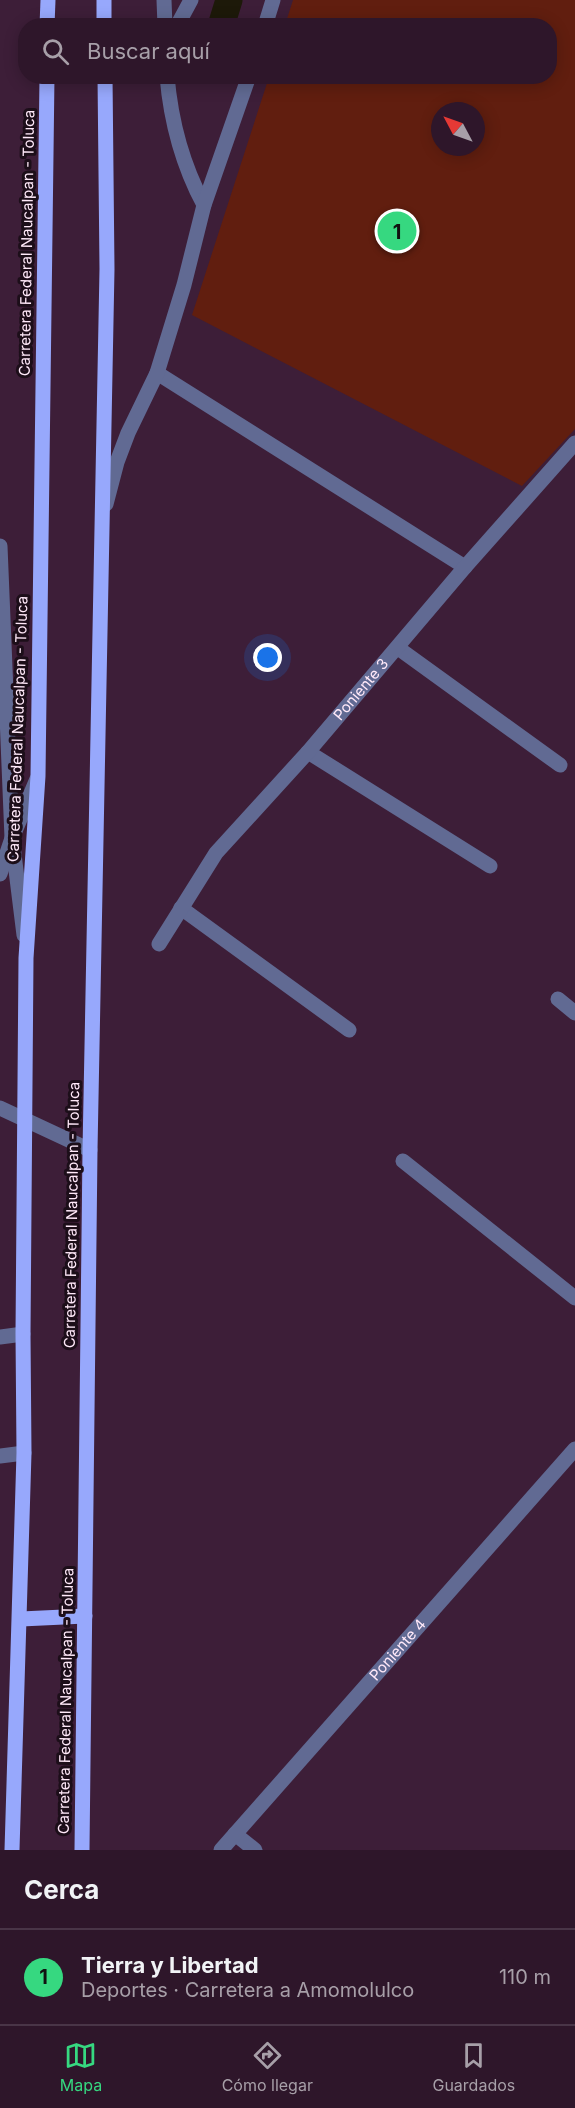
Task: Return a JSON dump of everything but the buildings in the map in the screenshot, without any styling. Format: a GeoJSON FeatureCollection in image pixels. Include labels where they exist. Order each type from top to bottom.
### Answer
{"type":"FeatureCollection","features":[{"type":"Feature","properties":{"kind":"main road"},"geometry":{"type":"LineString","coordinates":[[47,18],[48,0]]}},
{"type":"Feature","properties":{"kind":"main road"},"geometry":{"type":"LineString","coordinates":[[104,0],[104,18]]}},
{"type":"Feature","properties":{"kind":"main road","name":"Carretera Federal Naucalpan - Toluca"},"geometry":{"type":"LineString","coordinates":[[12,1850],[21,1619],[24,1453],[24,1120],[27,958],[38,776],[47,84]]}},
{"type":"Feature","properties":{"kind":"main road","name":"Carretera Federal Naucalpan - Toluca"},"geometry":{"type":"LineString","coordinates":[[82,1850],[90,1150],[107,269],[105,84]]}},
{"type":"Feature","properties":{"kind":"main road"},"geometry":{"type":"LineString","coordinates":[[21,1619],[85,1616]]}},
{"type":"Feature","properties":{"kind":"street"},"geometry":{"type":"LineString","coordinates":[[164,0],[165,18]]}},
{"type":"Feature","properties":{"kind":"street"},"geometry":{"type":"LineString","coordinates":[[181,18],[191,0]]}},
{"type":"Feature","properties":{"kind":"street"},"geometry":{"type":"LineString","coordinates":[[267,18],[273,0]]}},
{"type":"Feature","properties":{"kind":"street"},"geometry":{"type":"LineString","coordinates":[[168,84],[169,105],[176,136],[186,167],[204,205]]}},
{"type":"Feature","properties":{"kind":"street"},"geometry":{"type":"LineString","coordinates":[[102,522],[120,453],[141,403],[157,373],[184,285],[204,205],[246,84]]}},
{"type":"Feature","properties":{"kind":"street"},"geometry":{"type":"LineString","coordinates":[[157,373],[465,567]]}},
{"type":"Feature","properties":{"kind":"street","name":"Poniente 3"},"geometry":{"type":"LineString","coordinates":[[159,944],[216,853],[308,752],[465,567],[575,443]]}},
{"type":"Feature","properties":{"kind":"street"},"geometry":{"type":"LineString","coordinates":[[0,546],[12,838],[27,958]]}},
{"type":"Feature","properties":{"kind":"street"},"geometry":{"type":"LineString","coordinates":[[398,648],[560,765]]}},
{"type":"Feature","properties":{"kind":"street"},"geometry":{"type":"LineString","coordinates":[[308,752],[490,867]]}},
{"type":"Feature","properties":{"kind":"street"},"geometry":{"type":"LineString","coordinates":[[0,874],[12,838],[38,776]]}},
{"type":"Feature","properties":{"kind":"street"},"geometry":{"type":"LineString","coordinates":[[181,908],[349,1030]]}},
{"type":"Feature","properties":{"kind":"street"},"geometry":{"type":"LineString","coordinates":[[558,999],[575,1014]]}},
{"type":"Feature","properties":{"kind":"street"},"geometry":{"type":"LineString","coordinates":[[0,1108],[90,1150]]}},
{"type":"Feature","properties":{"kind":"street"},"geometry":{"type":"LineString","coordinates":[[403,1161],[575,1298]]}},
{"type":"Feature","properties":{"kind":"street"},"geometry":{"type":"LineString","coordinates":[[0,1337],[23,1334]]}},
{"type":"Feature","properties":{"kind":"street","name":"Poniente 4"},"geometry":{"type":"LineString","coordinates":[[221,1850],[575,1449]]}},
{"type":"Feature","properties":{"kind":"street"},"geometry":{"type":"LineString","coordinates":[[0,1456],[24,1453]]}},
{"type":"Feature","properties":{"kind":"street"},"geometry":{"type":"LineString","coordinates":[[235,1834],[255,1850]]}},
{"type":"Feature","properties":{"kind":"shaded area"},"geometry":{"type":"Polygon","coordinates":[[[293,0],[575,0],[575,429],[522,486],[192,315],[267,84],[557,84],[557,18],[287,18],[293,0]]]}},
{"type":"Feature","properties":{"kind":"waterway"},"geometry":{"type":"LineString","coordinates":[[223,18],[229,0]]}},
{"type":"Feature","properties":{"kind":"place","name":"Tierra y Libertad"},"geometry":{"type":"Point","coordinates":[397,231]}}]}
